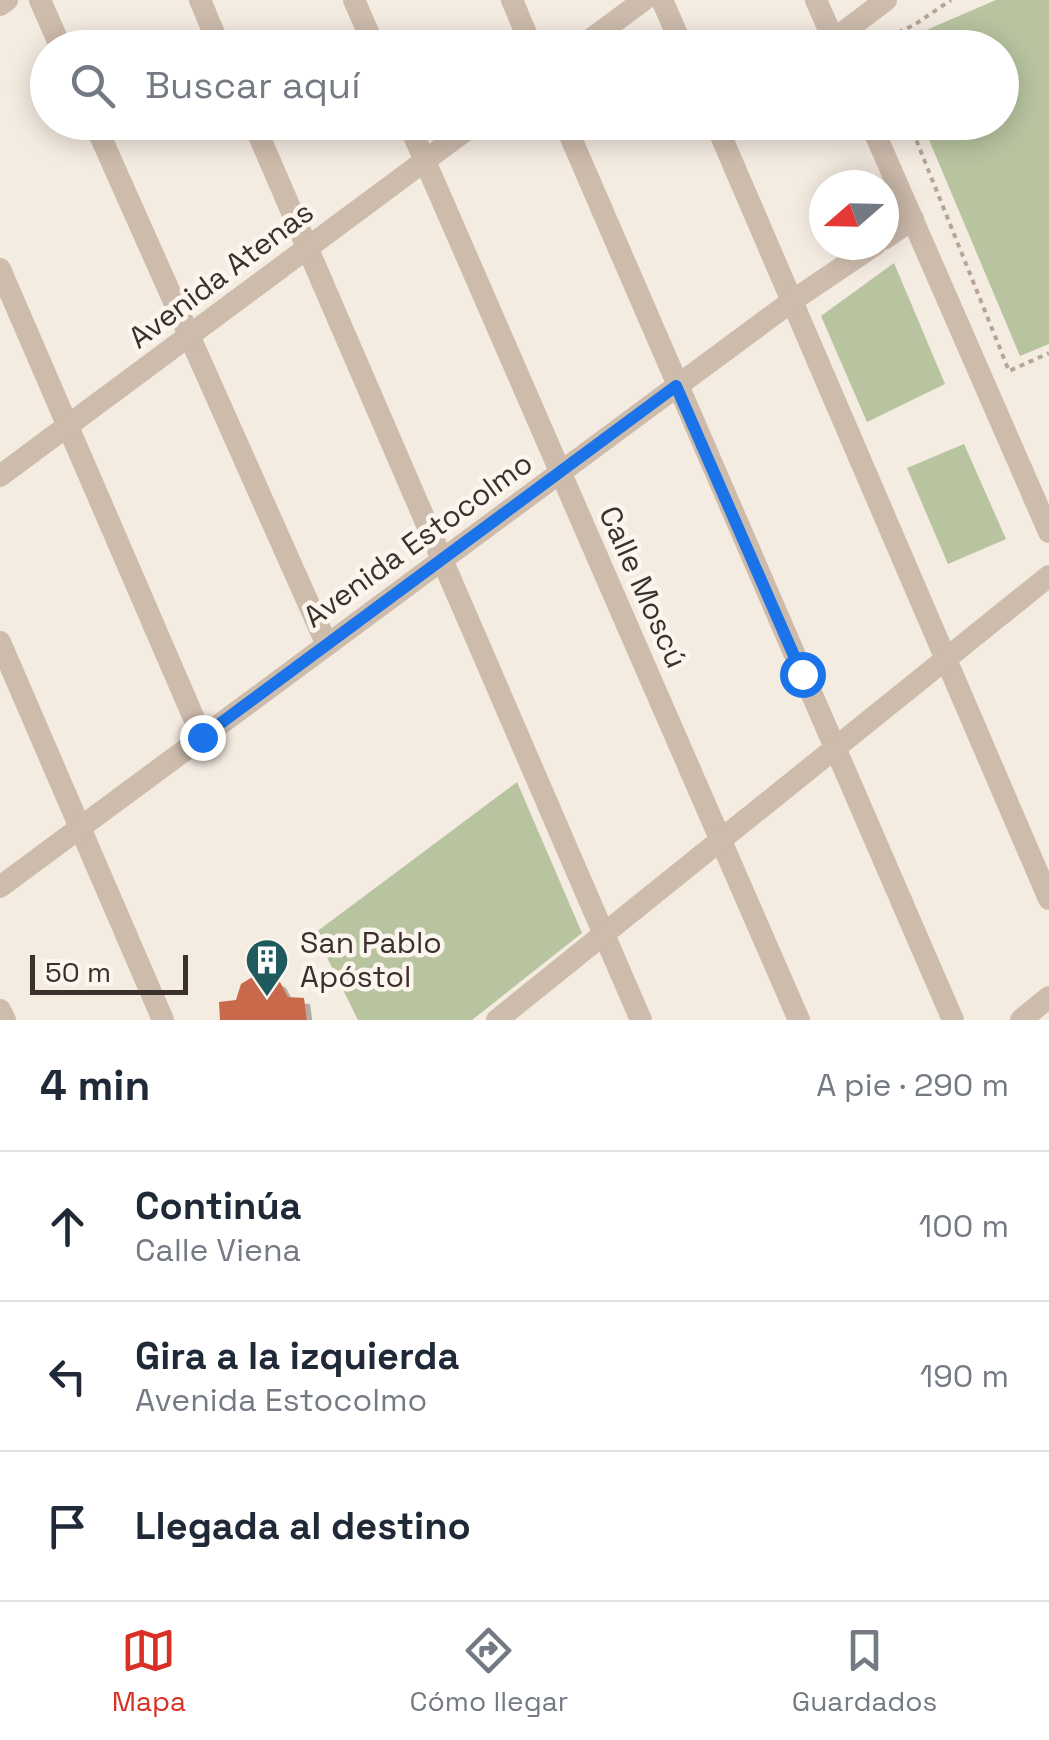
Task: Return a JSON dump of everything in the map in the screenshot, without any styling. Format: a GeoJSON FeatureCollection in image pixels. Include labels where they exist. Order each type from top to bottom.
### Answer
{"type":"FeatureCollection","features":[{"type":"Feature","properties":{"kind":"street"},"geometry":{"type":"LineString","coordinates":[[0,5],[7,0]]}},
{"type":"Feature","properties":{"kind":"street"},"geometry":{"type":"LineString","coordinates":[[40,0],[53,30]]}},
{"type":"Feature","properties":{"kind":"street"},"geometry":{"type":"LineString","coordinates":[[200,0],[212,30]]}},
{"type":"Feature","properties":{"kind":"street"},"geometry":{"type":"LineString","coordinates":[[354,0],[367,30]]}},
{"type":"Feature","properties":{"kind":"street"},"geometry":{"type":"LineString","coordinates":[[512,0],[524,30]]}},
{"type":"Feature","properties":{"kind":"street"},"geometry":{"type":"LineString","coordinates":[[603,30],[644,0]]}},
{"type":"Feature","properties":{"kind":"street"},"geometry":{"type":"LineString","coordinates":[[662,0],[674,30]]}},
{"type":"Feature","properties":{"kind":"street"},"geometry":{"type":"LineString","coordinates":[[816,0],[829,30]]}},
{"type":"Feature","properties":{"kind":"street"},"geometry":{"type":"LineString","coordinates":[[851,30],[886,0]]}},
{"type":"Feature","properties":{"kind":"street"},"geometry":{"type":"LineString","coordinates":[[102,140],[326,645]]}},
{"type":"Feature","properties":{"kind":"street"},"geometry":{"type":"LineString","coordinates":[[261,140],[641,1020]]}},
{"type":"Feature","properties":{"kind":"street","name":"Calle Moscú"},"geometry":{"type":"LineString","coordinates":[[416,140],[799,1020]]}},
{"type":"Feature","properties":{"kind":"street","name":"Avenida Atenas"},"geometry":{"type":"LineString","coordinates":[[0,476],[454,140]]}},
{"type":"Feature","properties":{"kind":"street"},"geometry":{"type":"LineString","coordinates":[[572,140],[954,1020]]}},
{"type":"Feature","properties":{"kind":"street"},"geometry":{"type":"LineString","coordinates":[[723,140],[1049,899]]}},
{"type":"Feature","properties":{"kind":"street"},"geometry":{"type":"LineString","coordinates":[[878,140],[1049,532]]}},
{"type":"Feature","properties":{"kind":"street"},"geometry":{"type":"LineString","coordinates":[[899,229],[913,219]]}},
{"type":"Feature","properties":{"kind":"street","name":"Avenida Estocolmo"},"geometry":{"type":"LineString","coordinates":[[0,887],[676,386],[853,260]]}},
{"type":"Feature","properties":{"kind":"street"},"geometry":{"type":"LineString","coordinates":[[0,269],[202,737]]}},
{"type":"Feature","properties":{"kind":"street"},"geometry":{"type":"LineString","coordinates":[[497,1020],[719,837],[1049,576]]}},
{"type":"Feature","properties":{"kind":"street"},"geometry":{"type":"LineString","coordinates":[[0,642],[164,1020]]}},
{"type":"Feature","properties":{"kind":"street"},"geometry":{"type":"LineString","coordinates":[[1021,1020],[1049,997]]}},
{"type":"Feature","properties":{"kind":"street"},"geometry":{"type":"LineString","coordinates":[[0,1010],[4,1020]]}},
{"type":"Feature","properties":{"kind":"path"},"geometry":{"type":"LineString","coordinates":[[904,30],[952,0]]}},
{"type":"Feature","properties":{"kind":"path"},"geometry":{"type":"LineString","coordinates":[[916,140],[1009,371],[1049,353]]}},
{"type":"Feature","properties":{"kind":"green space"},"geometry":{"type":"Polygon","coordinates":[[[996,0],[1049,0],[1049,344],[1020,356],[929,140],[1019,140],[1019,30],[926,30],[996,0]]]}},
{"type":"Feature","properties":{"kind":"green space"},"geometry":{"type":"Polygon","coordinates":[[[894,263],[945,384],[867,422],[821,316],[894,263]]]}},
{"type":"Feature","properties":{"kind":"green space"},"geometry":{"type":"Polygon","coordinates":[[[964,444],[1006,539],[948,564],[907,468],[964,444]]]}},
{"type":"Feature","properties":{"kind":"green space"},"geometry":{"type":"Polygon","coordinates":[[[517,782],[582,933],[472,1020],[358,1020],[315,933],[517,782]]]}},
{"type":"Feature","properties":{"kind":"building","name":"San Pablo Apóstol"},"geometry":{"type":"Polygon","coordinates":[[[267,975],[280,982],[288,997],[304,998],[307,1020],[220,1020],[219,1002],[236,1000],[241,984],[254,976],[267,975]]]}},
{"type":"Feature","properties":{"kind":"place","name":"San Pablo Apóstol"},"geometry":{"type":"Point","coordinates":[267,998]}},
{"type":"Feature","properties":{"kind":"route"},"geometry":{"type":"LineString","coordinates":[[202,737],[676,386],[802,674]]}}]}
